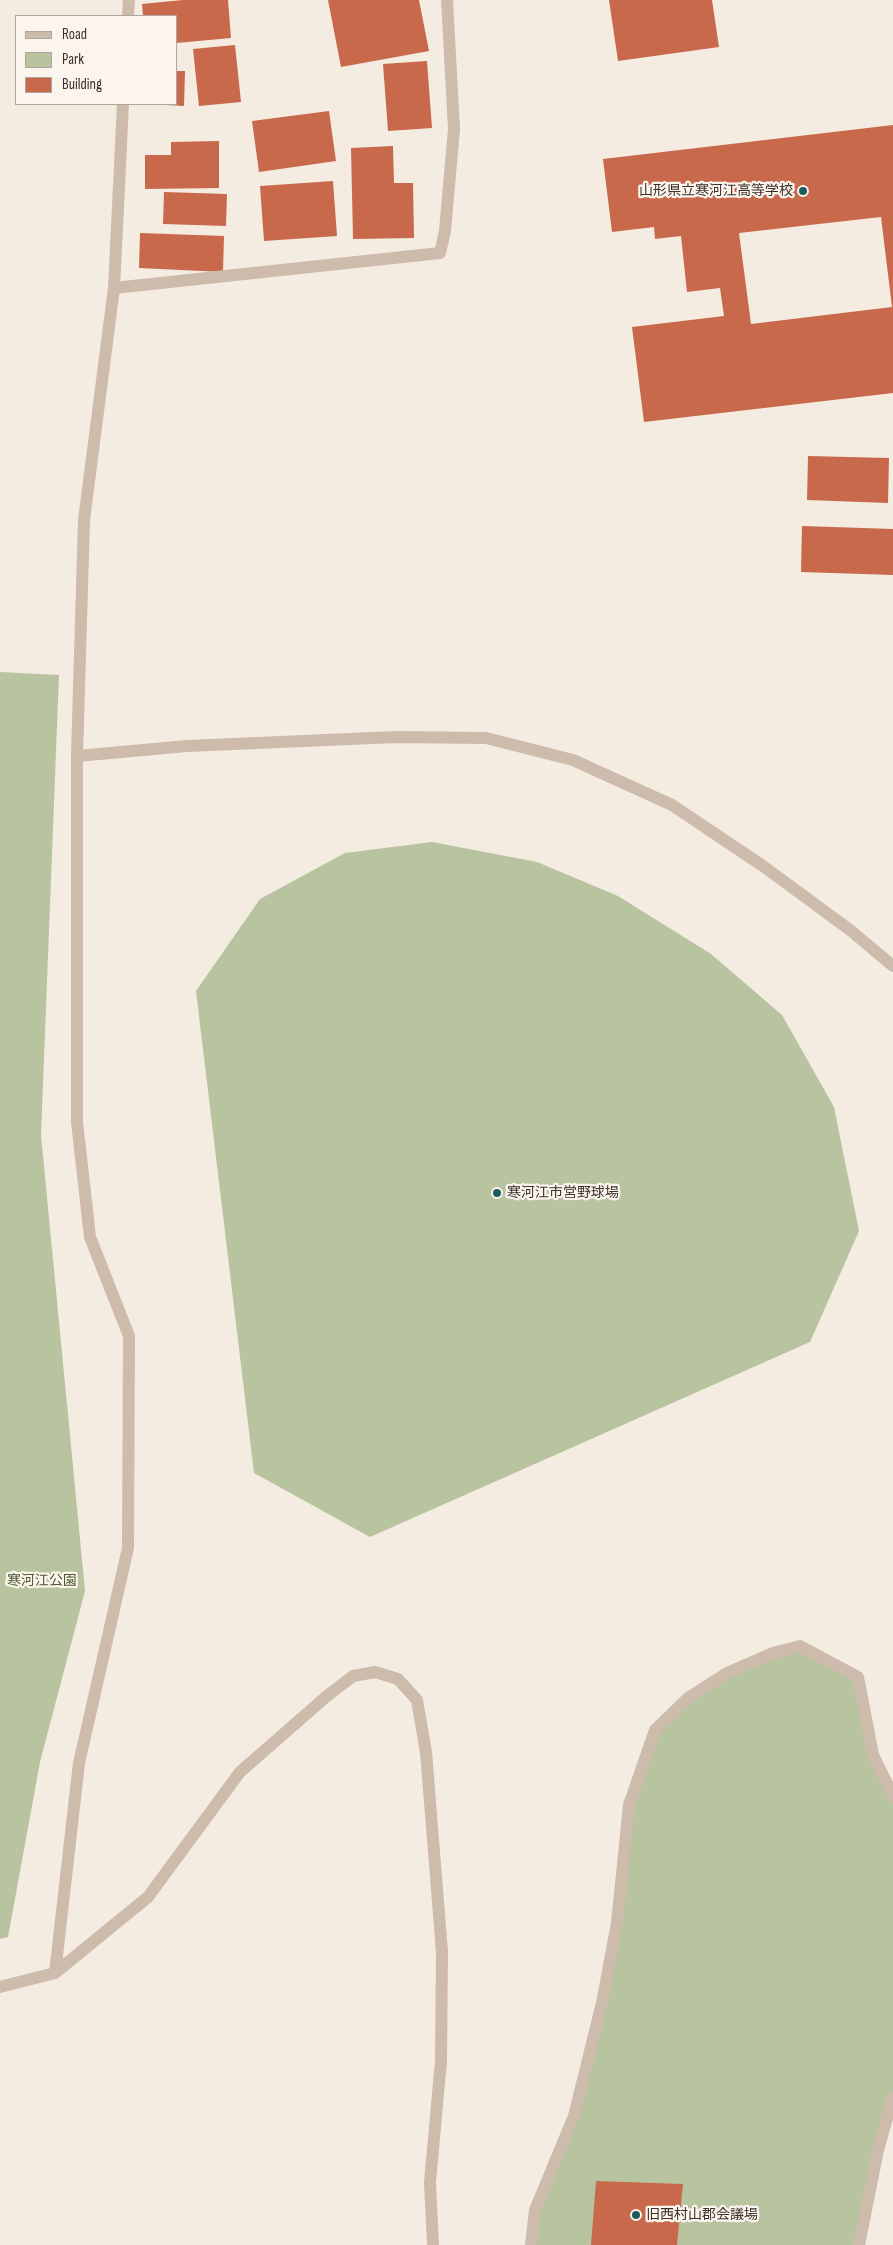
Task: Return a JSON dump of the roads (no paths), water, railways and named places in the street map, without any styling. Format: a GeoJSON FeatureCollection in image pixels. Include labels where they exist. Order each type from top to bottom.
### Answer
{"type":"FeatureCollection","features":[{"type":"Feature","properties":{"kind":"street"},"geometry":{"type":"LineString","coordinates":[[128,0],[128,15]]}},
{"type":"Feature","properties":{"kind":"street"},"geometry":{"type":"LineString","coordinates":[[114,288],[440,253],[445,231],[454,129],[446,0]]}},
{"type":"Feature","properties":{"kind":"street"},"geometry":{"type":"LineString","coordinates":[[55,1973],[79,1763],[128,1548],[128,1336],[90,1237],[77,1122],[77,756],[84,520],[114,288],[123,105]]}},
{"type":"Feature","properties":{"kind":"street"},"geometry":{"type":"LineString","coordinates":[[77,756],[187,746],[396,737],[486,738],[573,760],[672,804],[763,866],[850,930],[893,966]]}},
{"type":"Feature","properties":{"kind":"street"},"geometry":{"type":"LineString","coordinates":[[530,2245],[535,2210],[574,2116],[602,2003],[617,1923],[629,1805],[656,1730],[688,1698],[727,1674],[773,1653],[800,1646],[858,1677],[873,1755],[893,1796]]}},
{"type":"Feature","properties":{"kind":"street"},"geometry":{"type":"LineString","coordinates":[[0,1987],[55,1973],[148,1897],[240,1772],[327,1696],[353,1676],[375,1672],[398,1679],[417,1700],[426,1752],[442,1952],[441,2062],[430,2182],[433,2245]]}},
{"type":"Feature","properties":{"kind":"street"},"geometry":{"type":"LineString","coordinates":[[859,2245],[878,2150],[893,2097]]}},
{"type":"Feature","properties":{"kind":"place","name":"山形県立寒河江高等学校"},"geometry":{"type":"Point","coordinates":[803,191]}},
{"type":"Feature","properties":{"kind":"place","name":"寒河江市営野球場"},"geometry":{"type":"Point","coordinates":[497,1193]}},
{"type":"Feature","properties":{"kind":"place","name":"旧西村山郡会議場"},"geometry":{"type":"Point","coordinates":[636,2215]}},
{"type":"Feature","properties":{"kind":"park label","name":"寒河江公園"},"geometry":{"type":"Point","coordinates":[42,1581]}}]}
